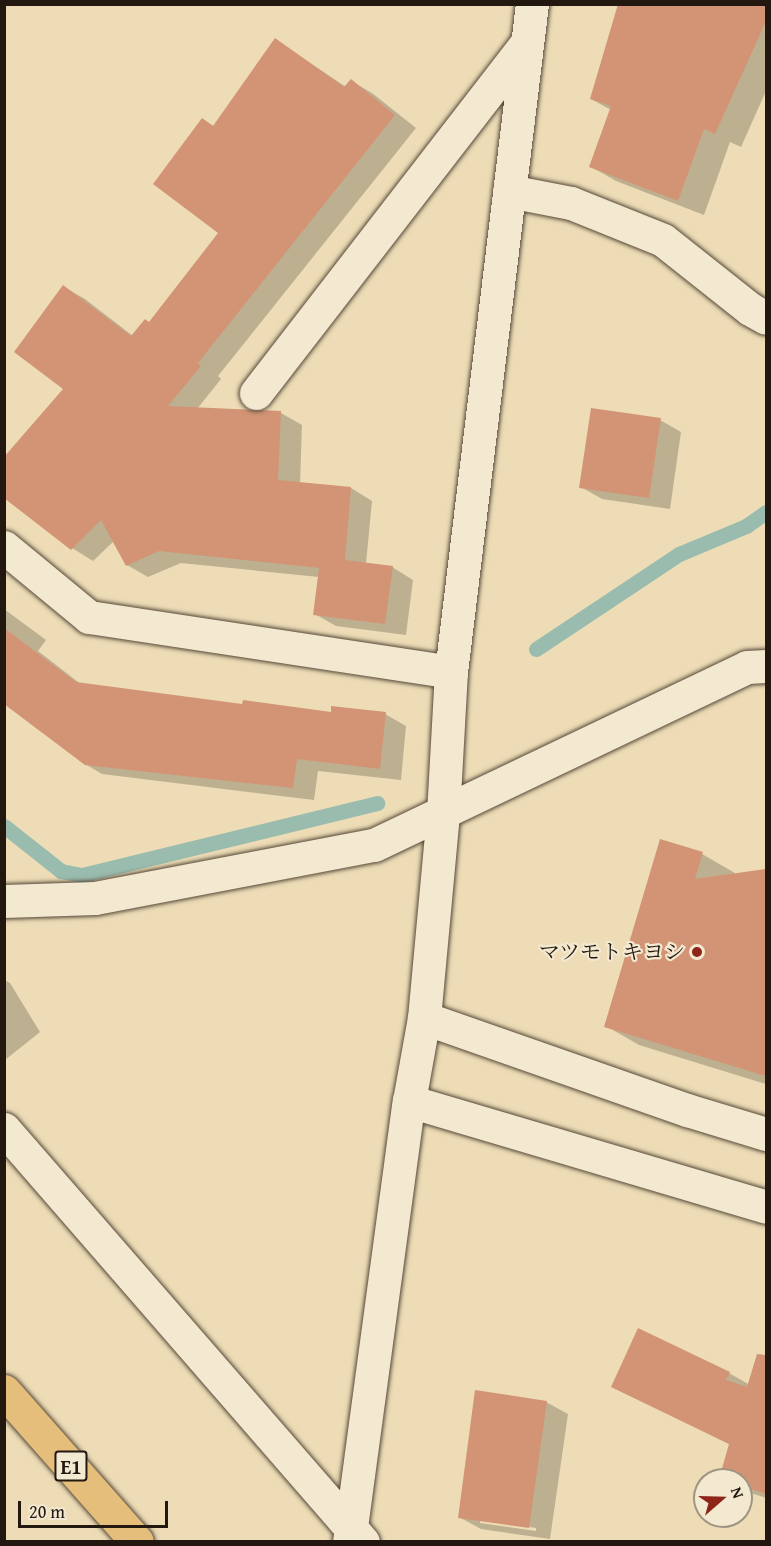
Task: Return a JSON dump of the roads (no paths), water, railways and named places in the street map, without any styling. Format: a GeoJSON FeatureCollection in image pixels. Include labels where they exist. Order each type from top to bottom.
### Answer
{"type":"FeatureCollection","features":[{"type":"Feature","properties":{"kind":"highway","name":"E1"},"geometry":{"type":"LineString","coordinates":[[4,1391],[137,1542]]}},
{"type":"Feature","properties":{"kind":"street"},"geometry":{"type":"LineString","coordinates":[[354,1536],[409,1101],[423,1018],[443,814],[452,672],[532,4]]}},
{"type":"Feature","properties":{"kind":"street"},"geometry":{"type":"LineString","coordinates":[[256,393],[526,44]]}},
{"type":"Feature","properties":{"kind":"street"},"geometry":{"type":"LineString","coordinates":[[509,191],[571,203],[663,240],[750,309],[766,318]]}},
{"type":"Feature","properties":{"kind":"street"},"geometry":{"type":"LineString","coordinates":[[4,547],[88,617],[452,672]]}},
{"type":"Feature","properties":{"kind":"street"},"geometry":{"type":"LineString","coordinates":[[4,901],[94,898],[374,845],[747,667],[766,666]]}},
{"type":"Feature","properties":{"kind":"street"},"geometry":{"type":"LineString","coordinates":[[423,1018],[687,1110],[766,1134]]}},
{"type":"Feature","properties":{"kind":"street"},"geometry":{"type":"LineString","coordinates":[[409,1101],[766,1207]]}},
{"type":"Feature","properties":{"kind":"street"},"geometry":{"type":"LineString","coordinates":[[4,1129],[354,1536]]}},
{"type":"Feature","properties":{"kind":"waterway"},"geometry":{"type":"LineString","coordinates":[[536,649],[679,554],[746,526],[766,512]]}},
{"type":"Feature","properties":{"kind":"waterway"},"geometry":{"type":"LineString","coordinates":[[4,826],[61,871],[82,875],[377,803]]}},
{"type":"Feature","properties":{"kind":"place","name":"マツモトキヨシ"},"geometry":{"type":"Point","coordinates":[697,952]}}]}
